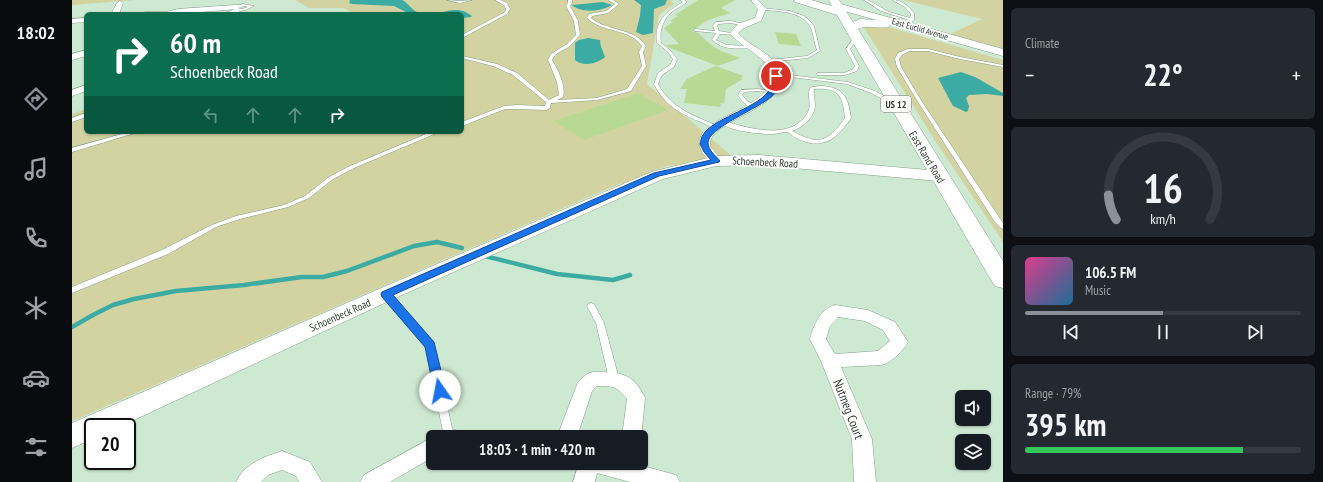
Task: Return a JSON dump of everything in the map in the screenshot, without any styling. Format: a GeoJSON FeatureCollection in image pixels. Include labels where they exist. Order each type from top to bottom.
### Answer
{"type":"FeatureCollection","features":[{"type":"Feature","properties":{"kind":"main road"},"geometry":{"type":"LineString","coordinates":[[800,0],[837,6]]}},
{"type":"Feature","properties":{"kind":"main road"},"geometry":{"type":"LineString","coordinates":[[815,0],[837,6]]}},
{"type":"Feature","properties":{"kind":"main road","name":"East Euclid Avenue"},"geometry":{"type":"LineString","coordinates":[[837,6],[908,23],[1003,53]]}},
{"type":"Feature","properties":{"kind":"main road","name":"East Euclid Avenue"},"geometry":{"type":"LineString","coordinates":[[837,6],[885,24],[1003,57]]}},
{"type":"Feature","properties":{"kind":"main road","name":"East Rand Road"},"geometry":{"type":"LineString","coordinates":[[837,6],[1003,280]]}},
{"type":"Feature","properties":{"kind":"main road"},"geometry":{"type":"LineString","coordinates":[[853,32],[860,23],[885,24]]}},
{"type":"Feature","properties":{"kind":"main road","name":"Schoenbeck Road"},"geometry":{"type":"LineString","coordinates":[[72,436],[386,294],[657,174],[716,161],[759,160],[939,176]]}},
{"type":"Feature","properties":{"kind":"street"},"geometry":{"type":"LineString","coordinates":[[716,161],[708,152],[704,144],[706,136],[719,125],[753,106],[771,92],[774,86],[772,68],[750,46],[738,40],[735,34],[737,29],[758,19],[762,9],[754,0]]}},
{"type":"Feature","properties":{"kind":"street"},"geometry":{"type":"LineString","coordinates":[[116,12],[120,3]]}},
{"type":"Feature","properties":{"kind":"street"},"geometry":{"type":"LineString","coordinates":[[174,12],[236,8]]}},
{"type":"Feature","properties":{"kind":"street"},"geometry":{"type":"LineString","coordinates":[[72,21],[84,20]]}},
{"type":"Feature","properties":{"kind":"street"},"geometry":{"type":"LineString","coordinates":[[72,57],[84,54]]}},
{"type":"Feature","properties":{"kind":"street"},"geometry":{"type":"LineString","coordinates":[[72,93],[84,89]]}},
{"type":"Feature","properties":{"kind":"street","name":"Nutmeg Court"},"geometry":{"type":"LineString","coordinates":[[830,361],[862,439],[865,482]]}},
{"type":"Feature","properties":{"kind":"street"},"geometry":{"type":"LineString","coordinates":[[569,430],[584,387],[593,379],[614,379],[628,385],[636,398],[633,430]]}},
{"type":"Feature","properties":{"kind":"street"},"geometry":{"type":"LineString","coordinates":[[371,482],[426,450]]}},
{"type":"Feature","properties":{"kind":"street"},"geometry":{"type":"LineString","coordinates":[[248,482],[261,468],[282,460],[303,469],[311,482]]}},
{"type":"Feature","properties":{"kind":"street"},"geometry":{"type":"LineString","coordinates":[[584,482],[587,470]]}},
{"type":"Feature","properties":{"kind":"street"},"geometry":{"type":"LineString","coordinates":[[636,470],[669,482]]}},
{"type":"Feature","properties":{"kind":"lane"},"geometry":{"type":"LineString","coordinates":[[449,0],[460,2],[470,0]]}},
{"type":"Feature","properties":{"kind":"lane"},"geometry":{"type":"LineString","coordinates":[[464,36],[506,13],[508,9],[506,4],[497,0]]}},
{"type":"Feature","properties":{"kind":"lane"},"geometry":{"type":"LineString","coordinates":[[548,102],[561,96],[562,91],[554,65],[550,60],[551,56],[555,52],[566,48],[572,39],[578,35],[576,21],[568,6],[570,0]]}},
{"type":"Feature","properties":{"kind":"lane"},"geometry":{"type":"LineString","coordinates":[[464,57],[495,65],[515,74],[548,102],[597,99],[629,90],[644,66],[641,52],[644,46],[642,42],[636,37],[603,26],[589,18],[590,15],[607,12],[617,4],[610,0]]}},
{"type":"Feature","properties":{"kind":"lane"},"geometry":{"type":"LineString","coordinates":[[682,0],[685,2],[669,11],[664,17],[660,27],[658,37],[659,43],[670,51],[675,59],[672,66],[660,74],[656,84],[660,94],[667,102],[684,113],[719,125],[753,132],[774,133],[787,130],[802,123],[808,118],[813,105],[810,93],[812,88],[834,89],[843,95],[847,103],[848,118],[836,135],[818,142],[812,142],[800,139],[787,130]]}},
{"type":"Feature","properties":{"kind":"lane"},"geometry":{"type":"LineString","coordinates":[[866,0],[876,7],[908,23],[912,14],[898,1],[894,0]]}},
{"type":"Feature","properties":{"kind":"lane"},"geometry":{"type":"LineString","coordinates":[[229,12],[236,8],[244,5],[252,6],[246,9],[236,8]]}},
{"type":"Feature","properties":{"kind":"lane"},"geometry":{"type":"LineString","coordinates":[[246,9],[249,12]]}},
{"type":"Feature","properties":{"kind":"lane"},"geometry":{"type":"LineString","coordinates":[[762,9],[786,11],[804,17],[812,26],[819,50],[808,57],[772,68]]}},
{"type":"Feature","properties":{"kind":"lane"},"geometry":{"type":"LineString","coordinates":[[718,33],[715,26],[717,23],[731,22],[745,25]]}},
{"type":"Feature","properties":{"kind":"lane"},"geometry":{"type":"LineString","coordinates":[[695,30],[735,34]]}},
{"type":"Feature","properties":{"kind":"lane"},"geometry":{"type":"LineString","coordinates":[[772,68],[831,75],[851,73],[857,66],[848,49],[853,32]]}},
{"type":"Feature","properties":{"kind":"lane"},"geometry":{"type":"LineString","coordinates":[[718,33],[714,40],[719,44],[728,47],[750,46]]}},
{"type":"Feature","properties":{"kind":"lane"},"geometry":{"type":"LineString","coordinates":[[1003,66],[928,50],[908,50],[900,54],[897,59],[899,67],[920,102],[998,222],[1003,227]]}},
{"type":"Feature","properties":{"kind":"lane"},"geometry":{"type":"LineString","coordinates":[[772,68],[848,83],[873,92],[895,103]]}},
{"type":"Feature","properties":{"kind":"lane"},"geometry":{"type":"LineString","coordinates":[[753,106],[741,98],[740,95],[743,91],[758,90],[771,92]]}},
{"type":"Feature","properties":{"kind":"lane"},"geometry":{"type":"LineString","coordinates":[[464,123],[504,108],[547,108],[548,102]]}},
{"type":"Feature","properties":{"kind":"lane"},"geometry":{"type":"LineString","coordinates":[[72,120],[84,116]]}},
{"type":"Feature","properties":{"kind":"lane"},"geometry":{"type":"LineString","coordinates":[[72,150],[128,134]]}},
{"type":"Feature","properties":{"kind":"lane"},"geometry":{"type":"LineString","coordinates":[[74,288],[164,252],[214,226],[238,217],[286,206],[307,198],[331,178],[352,167],[431,134]]}},
{"type":"Feature","properties":{"kind":"lane"},"geometry":{"type":"LineString","coordinates":[[386,294],[430,346],[448,430]]}},
{"type":"Feature","properties":{"kind":"lane"},"geometry":{"type":"LineString","coordinates":[[592,306],[600,323],[614,379]]}},
{"type":"Feature","properties":{"kind":"green space"},"geometry":{"type":"Polygon","coordinates":[[[72,0],[135,0],[72,5],[72,0]]]}},
{"type":"Feature","properties":{"kind":"green space"},"geometry":{"type":"Polygon","coordinates":[[[295,0],[671,0],[674,4],[659,15],[647,84],[733,157],[667,166],[605,190],[72,421],[72,114],[84,110],[84,134],[464,134],[464,12],[350,12],[343,8],[309,8],[295,0]]]}},
{"type":"Feature","properties":{"kind":"green space"},"geometry":{"type":"Polygon","coordinates":[[[903,0],[1003,0],[1003,50],[948,35],[982,19],[903,0]]]}},
{"type":"Feature","properties":{"kind":"green space"},"geometry":{"type":"Polygon","coordinates":[[[879,24],[1003,60],[1003,242],[936,142],[863,26],[879,24]]]}},
{"type":"Feature","properties":{"kind":"water"},"geometry":{"type":"Polygon","coordinates":[[[350,0],[402,0],[418,12],[406,12],[394,6],[349,3],[350,0]]]}},
{"type":"Feature","properties":{"kind":"water"},"geometry":{"type":"Polygon","coordinates":[[[634,0],[667,0],[665,5],[654,9],[653,33],[643,35],[636,32],[641,5],[634,0]]]}},
{"type":"Feature","properties":{"kind":"water"},"geometry":{"type":"Polygon","coordinates":[[[603,2],[612,5],[603,9],[586,11],[572,5],[603,2]]]}},
{"type":"Feature","properties":{"kind":"water"},"geometry":{"type":"Polygon","coordinates":[[[458,10],[465,12],[472,16],[464,18],[464,12],[442,12],[458,10]]]}},
{"type":"Feature","properties":{"kind":"water"},"geometry":{"type":"Polygon","coordinates":[[[588,38],[600,40],[605,57],[594,63],[586,64],[575,60],[575,43],[579,40],[588,38]]]}},
{"type":"Feature","properties":{"kind":"water"},"geometry":{"type":"Polygon","coordinates":[[[961,72],[975,77],[1003,93],[1003,96],[987,94],[969,95],[966,98],[969,106],[968,111],[966,112],[953,106],[938,78],[961,72]]]}},
{"type":"Feature","properties":{"kind":"building"},"geometry":{"type":"Polygon","coordinates":[[[698,0],[735,0],[721,8],[730,13],[708,20],[692,31],[698,33],[710,44],[721,51],[740,58],[718,66],[670,48],[666,45],[679,44],[664,28],[673,22],[670,21],[678,16],[675,15],[698,0]]]}},
{"type":"Feature","properties":{"kind":"building"},"geometry":{"type":"Polygon","coordinates":[[[775,32],[796,34],[801,46],[779,44],[775,32]]]}},
{"type":"Feature","properties":{"kind":"building"},"geometry":{"type":"Polygon","coordinates":[[[715,66],[744,76],[740,78],[743,79],[726,89],[724,104],[721,103],[720,107],[684,103],[687,89],[680,89],[687,79],[715,66]]]}},
{"type":"Feature","properties":{"kind":"building"},"geometry":{"type":"Polygon","coordinates":[[[638,93],[668,110],[584,140],[554,121],[638,93]]]}},
{"type":"Feature","properties":{"kind":"waterway"},"geometry":{"type":"LineString","coordinates":[[72,327],[113,305],[134,299],[176,291],[244,285],[302,277],[323,277],[347,271],[414,246],[437,242],[462,248]]}},
{"type":"Feature","properties":{"kind":"waterway"},"geometry":{"type":"LineString","coordinates":[[485,256],[557,274],[613,280],[630,275]]}},
{"type":"Feature","properties":{"kind":"route"},"geometry":{"type":"LineString","coordinates":[[440,391],[430,346],[386,294],[657,174],[716,161],[708,152],[704,144],[706,136],[716,127],[770,95],[776,76]]}}]}
